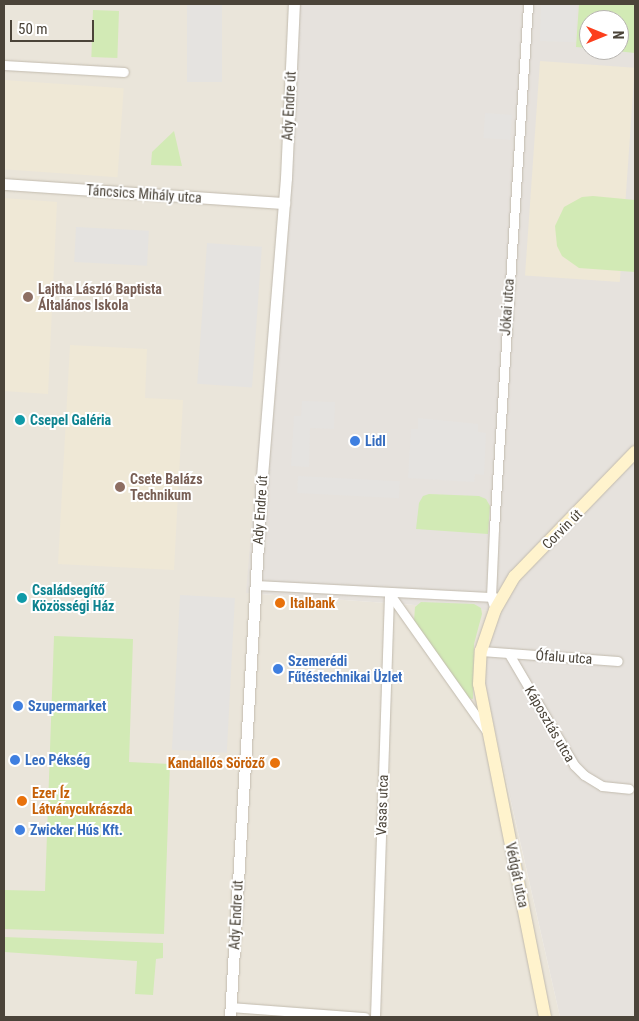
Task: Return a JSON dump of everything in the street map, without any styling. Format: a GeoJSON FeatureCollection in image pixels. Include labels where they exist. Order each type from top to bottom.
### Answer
{"type":"FeatureCollection","features":[{"type":"Feature","properties":{"kind":"main road","name":"Corvin út"},"geometry":{"type":"LineString","coordinates":[[495,602],[515,576],[635,452]]}},
{"type":"Feature","properties":{"kind":"main road","name":"Védgát utca"},"geometry":{"type":"LineString","coordinates":[[495,602],[481,651],[479,684],[546,1017]]}},
{"type":"Feature","properties":{"kind":"street","name":"Ady Endre út"},"geometry":{"type":"LineString","coordinates":[[230,1012],[256,585],[284,203],[294,4]]}},
{"type":"Feature","properties":{"kind":"street","name":"Jókai utca"},"geometry":{"type":"LineString","coordinates":[[495,602],[506,331],[528,4]]}},
{"type":"Feature","properties":{"kind":"street"},"geometry":{"type":"LineString","coordinates":[[4,65],[124,72]]}},
{"type":"Feature","properties":{"kind":"street","name":"Táncsics Mihály utca"},"geometry":{"type":"LineString","coordinates":[[4,184],[284,203]]}},
{"type":"Feature","properties":{"kind":"street"},"geometry":{"type":"LineString","coordinates":[[256,585],[495,602]]}},
{"type":"Feature","properties":{"kind":"street","name":"Védgát utca"},"geometry":{"type":"LineString","coordinates":[[389,593],[488,732]]}},
{"type":"Feature","properties":{"kind":"street","name":"Vasas utca"},"geometry":{"type":"LineString","coordinates":[[376,1017],[389,593]]}},
{"type":"Feature","properties":{"kind":"street"},"geometry":{"type":"LineString","coordinates":[[481,651],[509,654]]}},
{"type":"Feature","properties":{"kind":"street","name":"Ófalu utca"},"geometry":{"type":"LineString","coordinates":[[509,654],[618,661]]}},
{"type":"Feature","properties":{"kind":"street","name":"Káposztás utca"},"geometry":{"type":"LineString","coordinates":[[509,654],[574,765],[584,776],[602,786],[629,789]]}},
{"type":"Feature","properties":{"kind":"street"},"geometry":{"type":"LineString","coordinates":[[230,1012],[365,1017]]}},
{"type":"Feature","properties":{"kind":"shaded area"},"geometry":{"type":"Polygon","coordinates":[[[4,4],[295,4],[247,593],[498,611],[477,653],[560,1017],[4,1017],[4,4]]]}},
{"type":"Feature","properties":{"kind":"shaded area"},"geometry":{"type":"Polygon","coordinates":[[[187,4],[222,4],[222,82],[187,82],[187,4]]]}},
{"type":"Feature","properties":{"kind":"shaded area"},"geometry":{"type":"Polygon","coordinates":[[[295,4],[635,4],[635,1017],[560,1017],[477,652],[498,611],[246,593],[295,4]]]}},
{"type":"Feature","properties":{"kind":"shaded area"},"geometry":{"type":"Polygon","coordinates":[[[541,4],[577,5],[576,42],[540,41],[541,4]]]}},
{"type":"Feature","properties":{"kind":"shaded area"},"geometry":{"type":"Polygon","coordinates":[[[540,61],[635,68],[620,282],[525,275],[540,61]]]}},
{"type":"Feature","properties":{"kind":"shaded area"},"geometry":{"type":"Polygon","coordinates":[[[4,80],[124,88],[117,177],[4,169],[4,80]]]}},
{"type":"Feature","properties":{"kind":"shaded area"},"geometry":{"type":"Polygon","coordinates":[[[485,113],[512,115],[510,140],[483,138],[485,113]]]}},
{"type":"Feature","properties":{"kind":"shaded area","name":"Lajtha László Baptista Általános Iskola"},"geometry":{"type":"Polygon","coordinates":[[[4,198],[57,202],[48,394],[4,391],[4,198]]]}},
{"type":"Feature","properties":{"kind":"shaded area"},"geometry":{"type":"Polygon","coordinates":[[[76,227],[149,231],[147,266],[74,262],[76,227]]]}},
{"type":"Feature","properties":{"kind":"shaded area"},"geometry":{"type":"Polygon","coordinates":[[[207,243],[262,247],[252,387],[197,384],[207,243]]]}},
{"type":"Feature","properties":{"kind":"shaded area","name":"Csete Balázs Technikum"},"geometry":{"type":"Polygon","coordinates":[[[70,345],[147,349],[145,398],[183,400],[174,570],[58,564],[70,345]]]}},
{"type":"Feature","properties":{"kind":"shaded area"},"geometry":{"type":"Polygon","coordinates":[[[302,401],[335,402],[334,429],[310,428],[309,467],[291,466],[294,416],[301,416],[302,401]]]}},
{"type":"Feature","properties":{"kind":"shaded area"},"geometry":{"type":"Polygon","coordinates":[[[418,418],[478,424],[478,432],[486,433],[484,475],[475,474],[474,482],[408,478],[411,429],[418,429],[418,418]]]}},
{"type":"Feature","properties":{"kind":"shaded area"},"geometry":{"type":"Polygon","coordinates":[[[298,476],[400,481],[399,498],[297,493],[298,476]]]}},
{"type":"Feature","properties":{"kind":"shaded area"},"geometry":{"type":"Polygon","coordinates":[[[180,595],[235,598],[227,753],[172,750],[180,595]]]}},
{"type":"Feature","properties":{"kind":"green space"},"geometry":{"type":"Polygon","coordinates":[[[579,4],[635,4],[635,53],[629,52],[629,10],[579,10],[579,47],[576,47],[579,4]]]}},
{"type":"Feature","properties":{"kind":"green space"},"geometry":{"type":"Polygon","coordinates":[[[93,10],[119,11],[117,58],[91,57],[93,10]]]}},
{"type":"Feature","properties":{"kind":"green space"},"geometry":{"type":"Polygon","coordinates":[[[174,131],[182,166],[151,165],[152,152],[174,131]]]}},
{"type":"Feature","properties":{"kind":"green space"},"geometry":{"type":"Polygon","coordinates":[[[593,196],[635,200],[635,272],[579,268],[562,256],[557,246],[555,226],[564,207],[582,197],[593,196]]]}},
{"type":"Feature","properties":{"kind":"green space"},"geometry":{"type":"Polygon","coordinates":[[[429,494],[479,496],[486,499],[490,506],[488,534],[416,529],[419,503],[423,496],[429,494]]]}},
{"type":"Feature","properties":{"kind":"green space"},"geometry":{"type":"Polygon","coordinates":[[[421,602],[474,604],[481,608],[482,614],[474,644],[473,699],[467,698],[414,621],[415,607],[421,602]]]}},
{"type":"Feature","properties":{"kind":"green space"},"geometry":{"type":"Polygon","coordinates":[[[54,636],[133,639],[129,762],[170,764],[164,934],[4,929],[4,890],[45,891],[54,636]]]}},
{"type":"Feature","properties":{"kind":"green space"},"geometry":{"type":"Polygon","coordinates":[[[4,937],[163,943],[163,958],[156,959],[153,995],[135,994],[137,961],[4,952],[4,937]]]}},
{"type":"Feature","properties":{"kind":"place","name":"Lajtha László Baptista Általános Iskola"},"geometry":{"type":"Point","coordinates":[28,297]}},
{"type":"Feature","properties":{"kind":"place","name":"Csepel Galéria"},"geometry":{"type":"Point","coordinates":[20,420]}},
{"type":"Feature","properties":{"kind":"place","name":"Lidl"},"geometry":{"type":"Point","coordinates":[355,441]}},
{"type":"Feature","properties":{"kind":"place","name":"Csete Balázs Technikum"},"geometry":{"type":"Point","coordinates":[120,487]}},
{"type":"Feature","properties":{"kind":"place","name":"Családsegítő Közösségi Ház"},"geometry":{"type":"Point","coordinates":[22,598]}},
{"type":"Feature","properties":{"kind":"place","name":"Italbank"},"geometry":{"type":"Point","coordinates":[280,603]}},
{"type":"Feature","properties":{"kind":"place","name":"Szemerédi Fűtéstechnikai Üzlet"},"geometry":{"type":"Point","coordinates":[278,669]}},
{"type":"Feature","properties":{"kind":"place","name":"Szupermarket"},"geometry":{"type":"Point","coordinates":[18,706]}},
{"type":"Feature","properties":{"kind":"place","name":"Leo Pékség"},"geometry":{"type":"Point","coordinates":[15,760]}},
{"type":"Feature","properties":{"kind":"place","name":"Kandallós Söröző"},"geometry":{"type":"Point","coordinates":[275,763]}},
{"type":"Feature","properties":{"kind":"place","name":"Ezer Íz Látványcukrászda"},"geometry":{"type":"Point","coordinates":[22,801]}},
{"type":"Feature","properties":{"kind":"place","name":"Zwicker Hús Kft."},"geometry":{"type":"Point","coordinates":[20,830]}}]}
